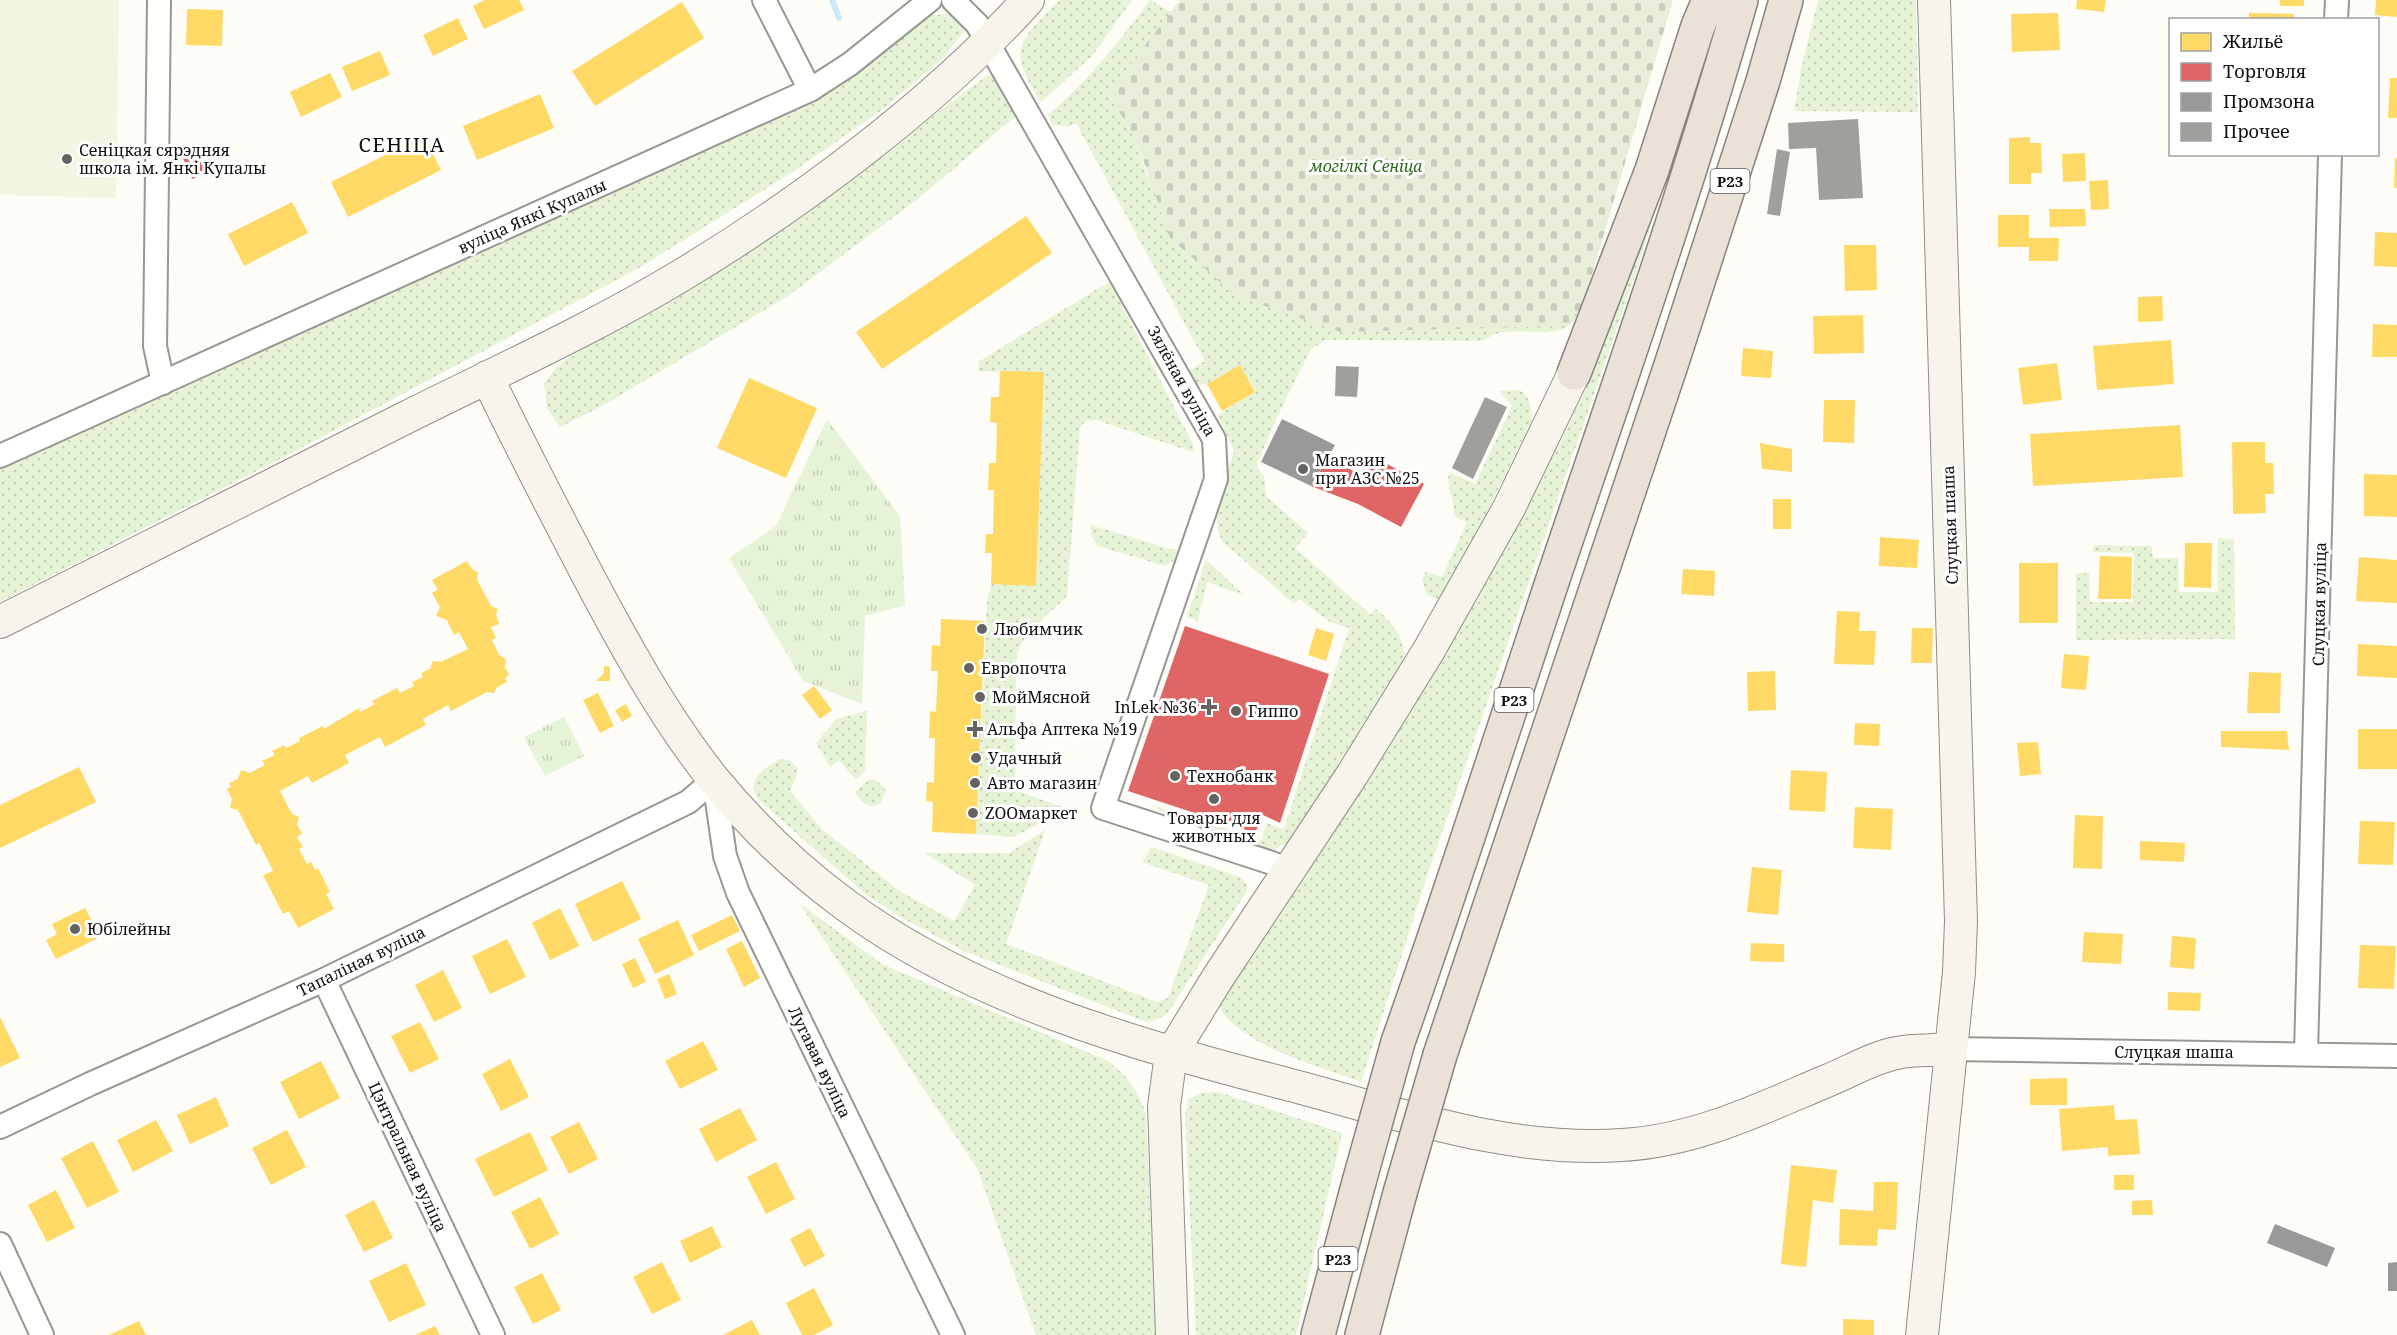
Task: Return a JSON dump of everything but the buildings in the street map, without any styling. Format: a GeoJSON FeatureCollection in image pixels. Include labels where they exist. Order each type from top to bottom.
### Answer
{"type":"FeatureCollection","features":[{"type":"Feature","properties":{"kind":"highway"},"geometry":{"type":"LineString","coordinates":[[1574,373],[1652,170],[1698,26],[1709,0]]}},
{"type":"Feature","properties":{"kind":"highway","name":"Р23"},"geometry":{"type":"LineString","coordinates":[[1318,1335],[1398,1042],[1460,868],[1632,346],[1709,112],[1741,0]]}},
{"type":"Feature","properties":{"kind":"highway","name":"Р23"},"geometry":{"type":"LineString","coordinates":[[1362,1335],[1440,1055],[1672,362],[1763,81],[1786,0]]}},
{"type":"Feature","properties":{"kind":"street"},"geometry":{"type":"LineString","coordinates":[[159,0],[155,346],[163,383]]}},
{"type":"Feature","properties":{"kind":"street"},"geometry":{"type":"LineString","coordinates":[[764,0],[810,90]]}},
{"type":"Feature","properties":{"kind":"street","name":"вуліца Янкі Купалы"},"geometry":{"type":"LineString","coordinates":[[0,456],[810,90],[850,64],[930,0]]}},
{"type":"Feature","properties":{"kind":"street"},"geometry":{"type":"LineString","coordinates":[[953,0],[976,24],[987,43]]}},
{"type":"Feature","properties":{"kind":"street"},"geometry":{"type":"LineString","coordinates":[[0,622],[546,349],[681,276],[766,221],[889,130],[987,43],[1029,0]]}},
{"type":"Feature","properties":{"kind":"street","name":"Слуцкая шаша"},"geometry":{"type":"LineString","coordinates":[[1922,1335],[1951,1049],[1961,921],[1934,0]]}},
{"type":"Feature","properties":{"kind":"street"},"geometry":{"type":"LineString","coordinates":[[2336,18],[2337,0]]}},
{"type":"Feature","properties":{"kind":"street","name":"Зялёная вуліца"},"geometry":{"type":"LineString","coordinates":[[987,43],[1214,439],[1217,458],[1216,479],[1103,808],[1272,863],[1289,871]]}},
{"type":"Feature","properties":{"kind":"street","name":"Слуцкая вуліца"},"geometry":{"type":"LineString","coordinates":[[2306,1053],[2330,156]]}},
{"type":"Feature","properties":{"kind":"street"},"geometry":{"type":"LineString","coordinates":[[1172,1335],[1164,1106],[1171,1054],[1429,651],[1509,508],[1574,373]]}},
{"type":"Feature","properties":{"kind":"street"},"geometry":{"type":"LineString","coordinates":[[487,377],[619,634],[663,706],[714,780],[807,874],[848,906],[890,934],[965,975],[1048,1011],[1171,1054],[1472,1132],[1522,1142],[1572,1146],[1625,1145],[1676,1138],[1726,1123],[1895,1053],[1951,1049]]}},
{"type":"Feature","properties":{"kind":"street","name":"Тапаліная вуліца"},"geometry":{"type":"LineString","coordinates":[[0,1127],[90,1084],[324,980],[688,802],[714,780]]}},
{"type":"Feature","properties":{"kind":"street","name":"Лугавая вуліца"},"geometry":{"type":"LineString","coordinates":[[714,780],[725,856],[738,893],[953,1335]]}},
{"type":"Feature","properties":{"kind":"street","name":"Цэнтральная вуліца"},"geometry":{"type":"LineString","coordinates":[[324,980],[493,1335]]}},
{"type":"Feature","properties":{"kind":"street","name":"Слуцкая шаша"},"geometry":{"type":"LineString","coordinates":[[1951,1049],[2397,1056]]}},
{"type":"Feature","properties":{"kind":"street"},"geometry":{"type":"LineString","coordinates":[[0,1244],[42,1335]]}},
{"type":"Feature","properties":{"kind":"green space"},"geometry":{"type":"Polygon","coordinates":[[[0,0],[119,0],[116,198],[0,195],[0,0]]]}},
{"type":"Feature","properties":{"kind":"green space"},"geometry":{"type":"Polygon","coordinates":[[[1059,0],[1132,0],[1092,56],[1041,102],[1023,69],[1022,47],[1034,26],[1059,0]]]}},
{"type":"Feature","properties":{"kind":"green space"},"geometry":{"type":"Polygon","coordinates":[[[1150,0],[1171,12],[1108,94],[1137,142],[1147,177],[1583,305],[1569,326],[1550,332],[1503,332],[1481,341],[1326,340],[1311,349],[1256,466],[1264,476],[1266,496],[1308,533],[1295,548],[1371,615],[1375,608],[1387,619],[1399,636],[1405,659],[1289,845],[1281,845],[1275,850],[1159,811],[1155,806],[1262,840],[1266,823],[1284,829],[1349,628],[1330,622],[1299,599],[1294,604],[1223,542],[1217,520],[1217,509],[1234,451],[1218,415],[1255,391],[1240,365],[1207,384],[1197,385],[1190,370],[1205,361],[1076,123],[1069,127],[1053,125],[1048,115],[1102,60],[1150,0]]]}},
{"type":"Feature","properties":{"kind":"green space","name":"могілкі Сеніца"},"geometry":{"type":"Polygon","coordinates":[[[1180,0],[1673,0],[1583,305],[1566,326],[1340,332],[1236,296],[1170,238],[1137,142],[1108,93],[1180,0]]]}},
{"type":"Feature","properties":{"kind":"green space"},"geometry":{"type":"Polygon","coordinates":[[[1818,0],[1916,0],[1918,112],[1794,111],[1801,69],[1818,0]]]}},
{"type":"Feature","properties":{"kind":"green space"},"geometry":{"type":"Polygon","coordinates":[[[957,13],[967,28],[940,61],[882,110],[794,171],[639,268],[284,457],[0,602],[0,467],[786,115],[846,82],[882,49],[926,16],[957,13]]]}},
{"type":"Feature","properties":{"kind":"green space"},"geometry":{"type":"Polygon","coordinates":[[[993,75],[1018,114],[918,199],[788,296],[602,406],[560,427],[547,408],[544,383],[560,363],[769,239],[986,76],[993,75]]]}},
{"type":"Feature","properties":{"kind":"green space"},"geometry":{"type":"Polygon","coordinates":[[[1682,122],[1637,270],[1429,870],[1361,1082],[1279,1052],[1239,1029],[1225,1015],[1217,1000],[1423,691],[1527,496],[1561,442],[1600,356],[1682,122]]]}},
{"type":"Feature","properties":{"kind":"green space"},"geometry":{"type":"Polygon","coordinates":[[[1112,280],[1125,300],[1121,304],[1193,444],[1193,452],[1096,420],[1085,421],[1080,427],[1067,596],[1029,633],[1018,651],[1016,661],[1015,790],[1068,809],[1013,837],[976,834],[987,600],[991,584],[1036,585],[1044,373],[979,371],[978,362],[1112,280]]]}},
{"type":"Feature","properties":{"kind":"green space"},"geometry":{"type":"Polygon","coordinates":[[[1519,390],[1528,399],[1532,420],[1445,598],[1437,599],[1427,595],[1422,579],[1426,571],[1442,577],[1467,522],[1453,516],[1454,505],[1448,483],[1449,472],[1475,484],[1512,406],[1499,391],[1519,390]]]}},
{"type":"Feature","properties":{"kind":"green space"},"geometry":{"type":"Polygon","coordinates":[[[827,419],[900,516],[905,605],[865,616],[862,704],[803,681],[729,558],[776,526],[827,419]]]}},
{"type":"Feature","properties":{"kind":"green space"},"geometry":{"type":"Polygon","coordinates":[[[1090,525],[1178,551],[1175,560],[1165,566],[1098,546],[1091,535],[1090,525]]]}},
{"type":"Feature","properties":{"kind":"green space"},"geometry":{"type":"Polygon","coordinates":[[[2218,538],[2234,539],[2235,639],[2076,640],[2076,573],[2089,573],[2090,602],[2133,602],[2134,553],[2093,552],[2094,545],[2152,546],[2153,558],[2178,558],[2179,592],[2218,592],[2218,538]]]}},
{"type":"Feature","properties":{"kind":"green space"},"geometry":{"type":"Polygon","coordinates":[[[1206,560],[1245,596],[1207,582],[1198,621],[1187,617],[1206,560]]]}},
{"type":"Feature","properties":{"kind":"green space"},"geometry":{"type":"Polygon","coordinates":[[[867,711],[865,771],[856,780],[839,760],[830,767],[816,743],[836,719],[867,711]]]}},
{"type":"Feature","properties":{"kind":"green space"},"geometry":{"type":"Polygon","coordinates":[[[564,717],[584,756],[545,776],[524,737],[564,717]]]}},
{"type":"Feature","properties":{"kind":"green space"},"geometry":{"type":"Polygon","coordinates":[[[780,759],[790,761],[797,767],[797,775],[790,791],[822,829],[901,892],[954,921],[975,885],[925,853],[1009,853],[1045,830],[1006,944],[1157,1002],[1168,998],[1209,885],[1142,862],[1152,847],[1240,877],[1247,885],[1247,891],[1167,1014],[1149,1023],[964,951],[904,919],[865,894],[758,799],[754,786],[755,780],[768,766],[780,759]]]}},
{"type":"Feature","properties":{"kind":"green space"},"geometry":{"type":"Polygon","coordinates":[[[875,779],[886,790],[880,804],[871,806],[862,802],[855,792],[868,780],[875,779]]]}},
{"type":"Feature","properties":{"kind":"green space"},"geometry":{"type":"Polygon","coordinates":[[[799,903],[882,964],[1108,1061],[1127,1078],[1140,1098],[1146,1114],[1156,1335],[1036,1335],[977,1168],[799,903]]]}},
{"type":"Feature","properties":{"kind":"green space"},"geometry":{"type":"Polygon","coordinates":[[[1218,1092],[1342,1133],[1296,1335],[1196,1335],[1185,1116],[1188,1100],[1200,1093],[1218,1092]]]}},
{"type":"Feature","properties":{"kind":"waterway"},"geometry":{"type":"LineString","coordinates":[[832,0],[839,18]]}},
{"type":"Feature","properties":{"kind":"place","name":"Сеніцкая сярэдняя школа ім. Янкі Купалы"},"geometry":{"type":"Point","coordinates":[67,159]}},
{"type":"Feature","properties":{"kind":"place","name":"Магазин при АЗС №25"},"geometry":{"type":"Point","coordinates":[1303,469]}},
{"type":"Feature","properties":{"kind":"place","name":"Любимчик"},"geometry":{"type":"Point","coordinates":[982,629]}},
{"type":"Feature","properties":{"kind":"place","name":"Европочта"},"geometry":{"type":"Point","coordinates":[969,668]}},
{"type":"Feature","properties":{"kind":"place","name":"МойМясной"},"geometry":{"type":"Point","coordinates":[980,697]}},
{"type":"Feature","properties":{"kind":"place","name":"InLek №36"},"geometry":{"type":"Point","coordinates":[1209,707]}},
{"type":"Feature","properties":{"kind":"place","name":"Гиппо"},"geometry":{"type":"Point","coordinates":[1236,711]}},
{"type":"Feature","properties":{"kind":"place","name":"Альфа Аптека №19"},"geometry":{"type":"Point","coordinates":[975,729]}},
{"type":"Feature","properties":{"kind":"place","name":"Удачный"},"geometry":{"type":"Point","coordinates":[976,758]}},
{"type":"Feature","properties":{"kind":"place","name":"Технобанк"},"geometry":{"type":"Point","coordinates":[1175,776]}},
{"type":"Feature","properties":{"kind":"place","name":"Авто магазин"},"geometry":{"type":"Point","coordinates":[975,783]}},
{"type":"Feature","properties":{"kind":"place","name":"Товары для животных"},"geometry":{"type":"Point","coordinates":[1214,799]}},
{"type":"Feature","properties":{"kind":"place","name":"ZOOмаркет"},"geometry":{"type":"Point","coordinates":[973,813]}},
{"type":"Feature","properties":{"kind":"place","name":"Юбілейны"},"geometry":{"type":"Point","coordinates":[75,929]}},
{"type":"Feature","properties":{"kind":"district","name":"СЕНІЦА"},"geometry":{"type":"Point","coordinates":[402,144]}}]}
